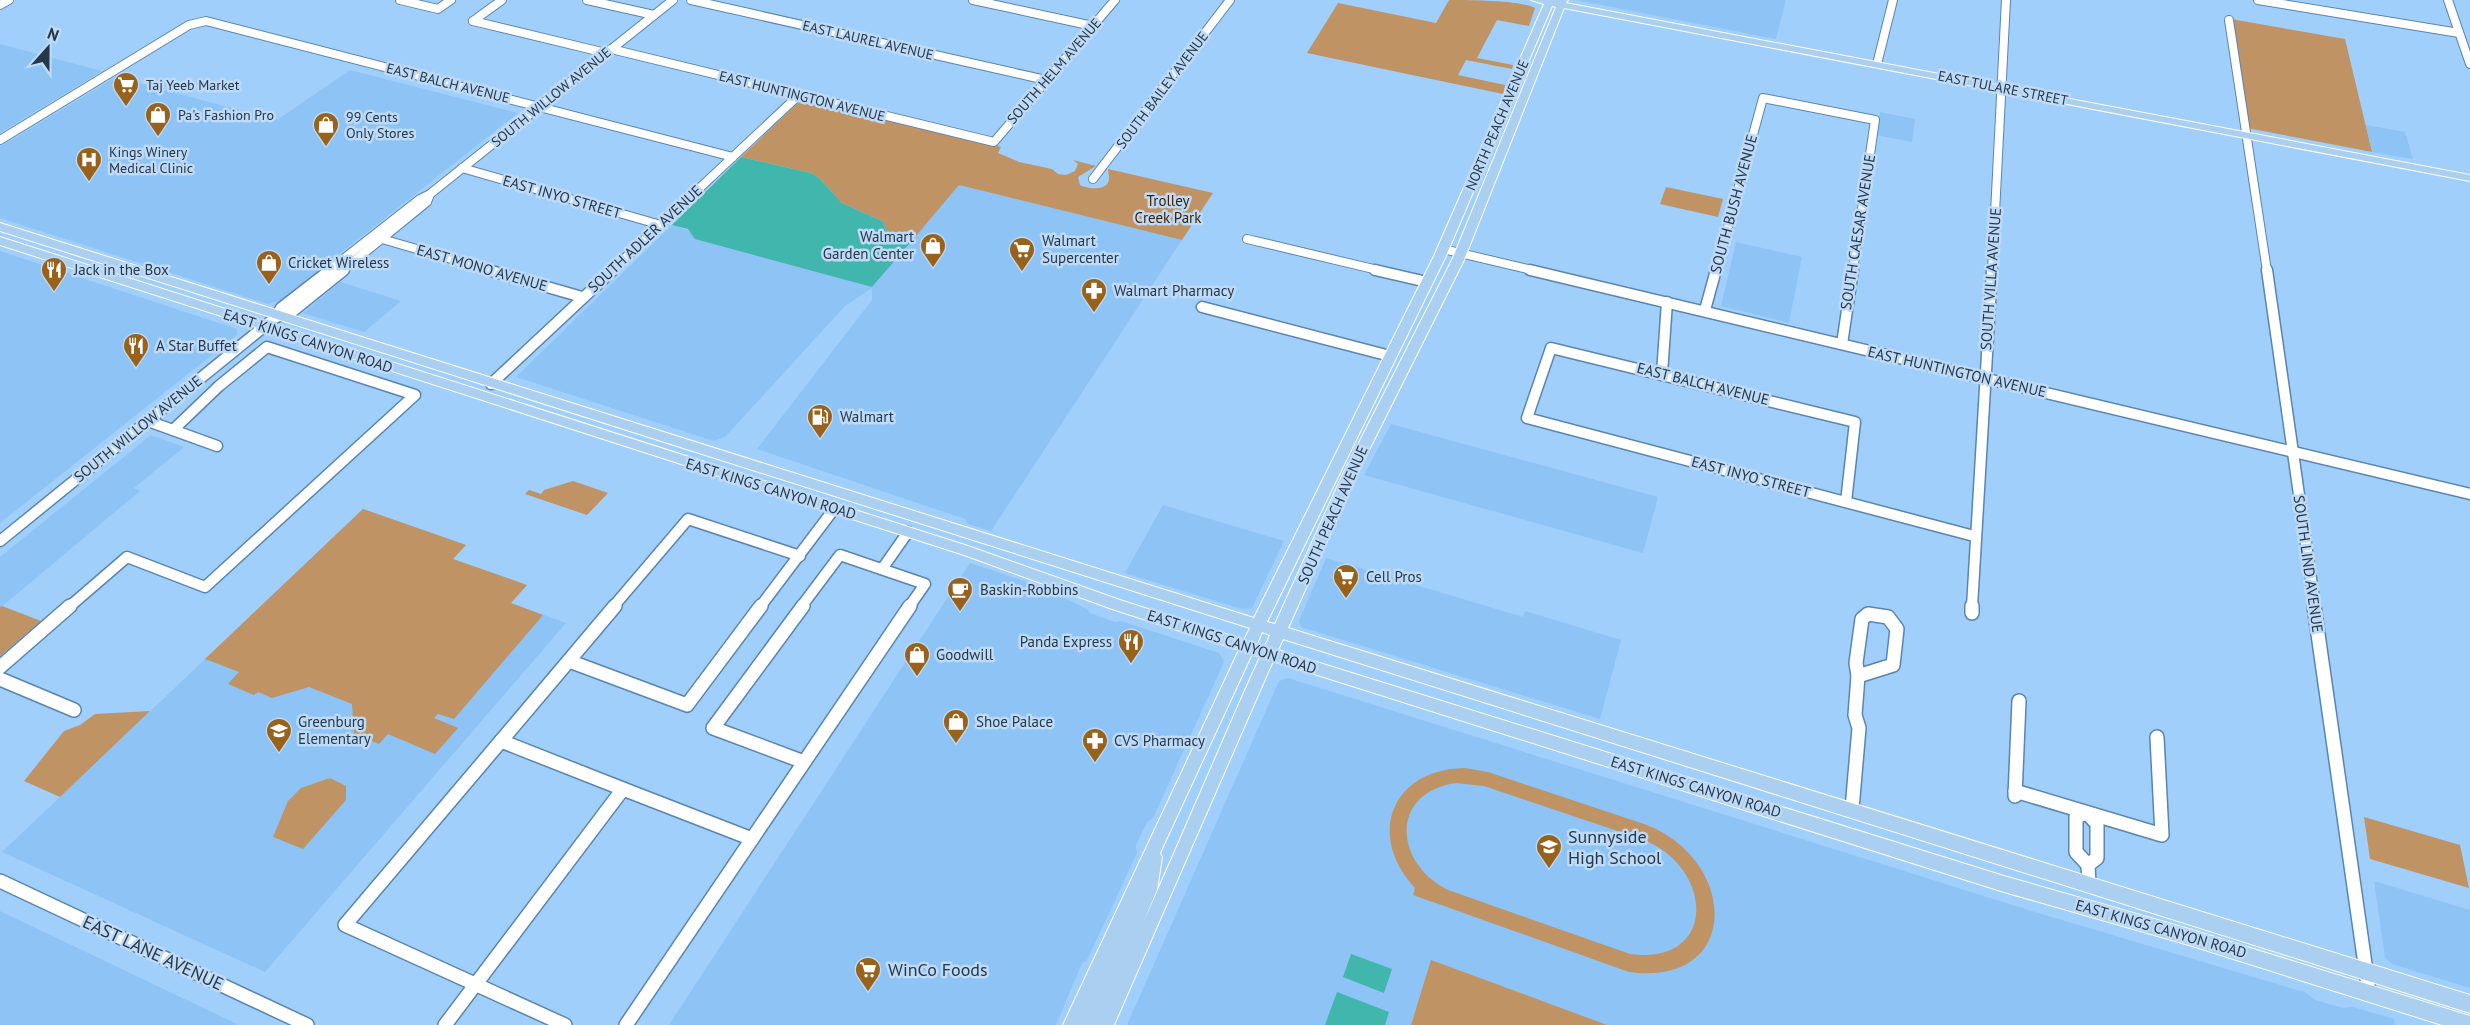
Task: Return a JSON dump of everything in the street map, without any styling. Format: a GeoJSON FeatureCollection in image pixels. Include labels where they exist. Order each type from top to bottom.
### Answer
{"type":"FeatureCollection","features":[{"type":"Feature","properties":{"kind":"main road","name":"EAST TULARE STREET"},"geometry":{"type":"LineString","coordinates":[[1536,0],[1562,2],[2470,178]]}},
{"type":"Feature","properties":{"kind":"main road","name":"NORTH PEACH AVENUE"},"geometry":{"type":"LineString","coordinates":[[1443,249],[1549,1]]}},
{"type":"Feature","properties":{"kind":"main road","name":"SOUTH PEACH AVENUE"},"geometry":{"type":"LineString","coordinates":[[1105,1025],[1350,474],[1461,254],[1562,2]]}},
{"type":"Feature","properties":{"kind":"main road","name":"EAST KINGS CANYON ROAD"},"geometry":{"type":"LineString","coordinates":[[0,227],[276,317],[1257,626],[1852,809],[2470,1004]]}},
{"type":"Feature","properties":{"kind":"main road","name":"EAST KINGS CANYON ROAD"},"geometry":{"type":"LineString","coordinates":[[0,241],[1026,570],[1111,603],[1247,647],[2004,884],[2189,937],[2470,1024]]}},
{"type":"Feature","properties":{"kind":"main road","name":"SOUTH PEACH AVENUE"},"geometry":{"type":"LineString","coordinates":[[1072,1025],[1257,626],[1443,249]]}},
{"type":"Feature","properties":{"kind":"main road"},"geometry":{"type":"LineString","coordinates":[[1415,342],[1420,316],[1431,291],[1427,282]]}},
{"type":"Feature","properties":{"kind":"main road"},"geometry":{"type":"LineString","coordinates":[[1371,431],[1377,401],[1394,364],[1390,356]]}},
{"type":"Feature","properties":{"kind":"main road"},"geometry":{"type":"LineString","coordinates":[[1350,474],[1346,465],[1362,429],[1360,415]]}},
{"type":"Feature","properties":{"kind":"main road"},"geometry":{"type":"LineString","coordinates":[[1119,993],[1111,983],[1112,971],[1149,890],[1157,840]]}},
{"type":"Feature","properties":{"kind":"main road"},"geometry":{"type":"LineString","coordinates":[[1090,1025],[1102,995],[1098,986],[1092,981]]}},
{"type":"Feature","properties":{"kind":"street"},"geometry":{"type":"LineString","coordinates":[[0,5],[9,0]]}},
{"type":"Feature","properties":{"kind":"street"},"geometry":{"type":"LineString","coordinates":[[400,0],[438,9],[451,0]]}},
{"type":"Feature","properties":{"kind":"street","name":"EAST HUNTINGTON AVENUE"},"geometry":{"type":"LineString","coordinates":[[502,0],[473,21],[994,142]]}},
{"type":"Feature","properties":{"kind":"street"},"geometry":{"type":"LineString","coordinates":[[587,0],[654,15]]}},
{"type":"Feature","properties":{"kind":"street","name":"SOUTH WILLOW AVENUE"},"geometry":{"type":"LineString","coordinates":[[276,317],[281,308],[420,199],[430,194],[672,0]]}},
{"type":"Feature","properties":{"kind":"street","name":"EAST LAUREL AVENUE"},"geometry":{"type":"LineString","coordinates":[[691,0],[1046,80]]}},
{"type":"Feature","properties":{"kind":"street"},"geometry":{"type":"LineString","coordinates":[[973,0],[1093,26]]}},
{"type":"Feature","properties":{"kind":"street","name":"SOUTH HELM AVENUE"},"geometry":{"type":"LineString","coordinates":[[994,142],[1115,0]]}},
{"type":"Feature","properties":{"kind":"street","name":"SOUTH BAILEY AVENUE"},"geometry":{"type":"LineString","coordinates":[[1093,179],[1230,0]]}},
{"type":"Feature","properties":{"kind":"street"},"geometry":{"type":"LineString","coordinates":[[1877,64],[1893,0]]}},
{"type":"Feature","properties":{"kind":"street","name":"SOUTH VILLA AVENUE"},"geometry":{"type":"LineString","coordinates":[[1972,613],[1974,536],[2004,89],[2006,0]]}},
{"type":"Feature","properties":{"kind":"street"},"geometry":{"type":"LineString","coordinates":[[2258,0],[2459,33]]}},
{"type":"Feature","properties":{"kind":"street"},"geometry":{"type":"LineString","coordinates":[[2448,0],[2470,61]]}},
{"type":"Feature","properties":{"kind":"street","name":"SOUTH LIND AVENUE"},"geometry":{"type":"LineString","coordinates":[[2229,20],[2248,136],[2369,992]]}},
{"type":"Feature","properties":{"kind":"street","name":"EAST BALCH AVENUE"},"geometry":{"type":"LineString","coordinates":[[0,140],[198,21],[206,21],[733,157]]}},
{"type":"Feature","properties":{"kind":"street","name":"SOUTH ADLER AVENUE"},"geometry":{"type":"LineString","coordinates":[[491,384],[799,95]]}},
{"type":"Feature","properties":{"kind":"street","name":"SOUTH BUSH AVENUE"},"geometry":{"type":"LineString","coordinates":[[1705,310],[1763,98],[1875,120]]}},
{"type":"Feature","properties":{"kind":"street","name":"SOUTH CAESAR AVENUE"},"geometry":{"type":"LineString","coordinates":[[1842,344],[1875,120]]}},
{"type":"Feature","properties":{"kind":"street","name":"EAST INYO STREET"},"geometry":{"type":"LineString","coordinates":[[462,168],[661,225]]}},
{"type":"Feature","properties":{"kind":"street","name":"SOUTH WILLOW AVENUE"},"geometry":{"type":"LineString","coordinates":[[0,541],[263,327],[276,317],[293,311],[427,202],[430,194]]}},
{"type":"Feature","properties":{"kind":"street","name":"EAST MONO AVENUE"},"geometry":{"type":"LineString","coordinates":[[382,239],[582,297]]}},
{"type":"Feature","properties":{"kind":"street"},"geometry":{"type":"LineString","coordinates":[[1247,239],[1427,282]]}},
{"type":"Feature","properties":{"kind":"street","name":"EAST HUNTINGTON AVENUE"},"geometry":{"type":"LineString","coordinates":[[1443,249],[2470,494]]}},
{"type":"Feature","properties":{"kind":"street"},"geometry":{"type":"LineString","coordinates":[[1662,374],[1667,302]]}},
{"type":"Feature","properties":{"kind":"street"},"geometry":{"type":"LineString","coordinates":[[1202,307],[1390,356]]}},
{"type":"Feature","properties":{"kind":"street"},"geometry":{"type":"LineString","coordinates":[[0,667],[127,557],[205,587],[415,395],[267,347],[219,386],[173,430]]}},
{"type":"Feature","properties":{"kind":"street","name":"EAST BALCH AVENUE"},"geometry":{"type":"LineString","coordinates":[[1527,418],[1551,348],[1855,422],[1846,501]]}},
{"type":"Feature","properties":{"kind":"street","name":"EAST INYO STREET"},"geometry":{"type":"LineString","coordinates":[[1527,418],[1974,536]]}},
{"type":"Feature","properties":{"kind":"street"},"geometry":{"type":"LineString","coordinates":[[148,421],[218,446]]}},
{"type":"Feature","properties":{"kind":"street"},"geometry":{"type":"LineString","coordinates":[[569,661],[687,705],[834,509]]}},
{"type":"Feature","properties":{"kind":"street"},"geometry":{"type":"LineString","coordinates":[[565,1025],[345,925],[688,519],[800,556]]}},
{"type":"Feature","properties":{"kind":"street"},"geometry":{"type":"LineString","coordinates":[[882,569],[908,532]]}},
{"type":"Feature","properties":{"kind":"street"},"geometry":{"type":"LineString","coordinates":[[626,1025],[925,584],[840,555],[713,728],[804,762]]}},
{"type":"Feature","properties":{"kind":"street"},"geometry":{"type":"LineString","coordinates":[[1852,809],[1859,728],[1855,715],[1858,676],[1856,663],[1862,619],[1868,614],[1888,617],[1897,629],[1893,665],[1858,676]]}},
{"type":"Feature","properties":{"kind":"street"},"geometry":{"type":"LineString","coordinates":[[0,679],[74,710]]}},
{"type":"Feature","properties":{"kind":"street"},"geometry":{"type":"LineString","coordinates":[[2019,701],[2015,794],[2163,835],[2157,737]]}},
{"type":"Feature","properties":{"kind":"street"},"geometry":{"type":"LineString","coordinates":[[501,741],[753,839]]}},
{"type":"Feature","properties":{"kind":"street"},"geometry":{"type":"LineString","coordinates":[[445,1025],[623,789]]}},
{"type":"Feature","properties":{"kind":"street"},"geometry":{"type":"LineString","coordinates":[[2087,813],[2097,824],[2097,858],[2088,865]]}},
{"type":"Feature","properties":{"kind":"street"},"geometry":{"type":"LineString","coordinates":[[2087,813],[2076,817],[2076,852],[2088,865],[2089,885]]}},
{"type":"Feature","properties":{"kind":"street","name":"EAST LANE AVENUE"},"geometry":{"type":"LineString","coordinates":[[0,881],[307,1025]]}},
{"type":"Feature","properties":{"kind":"shaded area"},"geometry":{"type":"Polygon","coordinates":[[[1576,0],[1786,0],[1776,39],[1576,0]]]}},
{"type":"Feature","properties":{"kind":"shaded area"},"geometry":{"type":"Polygon","coordinates":[[[0,44],[102,71],[0,133],[0,44]]]}},
{"type":"Feature","properties":{"kind":"shaded area"},"geometry":{"type":"Polygon","coordinates":[[[350,70],[518,113],[280,301],[268,304],[0,218],[0,147],[116,77],[277,120],[350,70]]]}},
{"type":"Feature","properties":{"kind":"shaded area"},"geometry":{"type":"Polygon","coordinates":[[[1880,112],[1915,119],[1912,142],[1876,135],[1880,112]]]}},
{"type":"Feature","properties":{"kind":"shaded area"},"geometry":{"type":"Polygon","coordinates":[[[2366,125],[2405,132],[2413,159],[2372,152],[2366,125]]]}},
{"type":"Feature","properties":{"kind":"shaded area"},"geometry":{"type":"Polygon","coordinates":[[[741,157],[811,173],[820,179],[842,203],[884,222],[885,230],[915,237],[872,287],[695,239],[688,229],[672,225],[741,157]]]}},
{"type":"Feature","properties":{"kind":"shaded area"},"geometry":{"type":"Polygon","coordinates":[[[959,185],[1182,240],[991,531],[968,524],[965,519],[757,449],[872,300],[872,288],[845,306],[726,436],[714,441],[516,377],[672,225],[872,287],[959,185]]]}},
{"type":"Feature","properties":{"kind":"shaded area"},"geometry":{"type":"Polygon","coordinates":[[[1736,242],[1802,257],[1789,323],[1721,306],[1736,242]]]}},
{"type":"Feature","properties":{"kind":"shaded area"},"geometry":{"type":"Polygon","coordinates":[[[0,251],[237,329],[237,335],[0,523],[0,251]]]}},
{"type":"Feature","properties":{"kind":"shaded area"},"geometry":{"type":"Polygon","coordinates":[[[340,282],[401,301],[364,332],[303,313],[340,282]]]}},
{"type":"Feature","properties":{"kind":"shaded area"},"geometry":{"type":"Polygon","coordinates":[[[1391,424],[1658,497],[1643,553],[1364,475],[1391,424]]]}},
{"type":"Feature","properties":{"kind":"shaded area"},"geometry":{"type":"Polygon","coordinates":[[[151,435],[184,447],[134,488],[140,491],[0,608],[0,557],[151,435]]]}},
{"type":"Feature","properties":{"kind":"shaded area"},"geometry":{"type":"Polygon","coordinates":[[[1163,505],[1284,541],[1252,608],[1242,609],[1125,573],[1163,505]]]}},
{"type":"Feature","properties":{"kind":"shaded area","name":"Greenburg Elementary"},"geometry":{"type":"Polygon","coordinates":[[[363,509],[466,545],[453,559],[527,585],[511,603],[566,623],[265,972],[2,852],[363,509]]]}},
{"type":"Feature","properties":{"kind":"shaded area"},"geometry":{"type":"Polygon","coordinates":[[[1326,558],[1523,617],[1525,611],[1621,640],[1600,719],[1301,627],[1299,621],[1326,558]]]}},
{"type":"Feature","properties":{"kind":"shaded area"},"geometry":{"type":"Polygon","coordinates":[[[970,563],[1039,586],[1087,609],[1090,613],[1219,653],[1224,662],[1153,818],[1147,822],[1136,845],[1137,853],[1087,960],[1082,963],[1056,1025],[669,1025],[970,563]]]}},
{"type":"Feature","properties":{"kind":"shaded area","name":"Sunnyside High School"},"geometry":{"type":"Polygon","coordinates":[[[1288,678],[2035,912],[2304,992],[2315,1000],[2343,1008],[2353,1007],[2394,1019],[2395,1025],[1127,1025],[1279,681],[1288,678]]]}},
{"type":"Feature","properties":{"kind":"shaded area"},"geometry":{"type":"Polygon","coordinates":[[[2374,881],[2470,910],[2470,988],[2392,964],[2385,957],[2374,881]]]}},
{"type":"Feature","properties":{"kind":"shaded area"},"geometry":{"type":"Polygon","coordinates":[[[0,911],[239,1025],[0,1025],[0,911]]]}},
{"type":"Feature","properties":{"kind":"shaded area"},"geometry":{"type":"Polygon","coordinates":[[[1351,954],[1392,969],[1384,993],[1343,977],[1351,954]]]}},
{"type":"Feature","properties":{"kind":"shaded area"},"geometry":{"type":"Polygon","coordinates":[[[1337,992],[1389,1012],[1385,1025],[1325,1025],[1337,992]]]}},
{"type":"Feature","properties":{"kind":"green space"},"geometry":{"type":"Polygon","coordinates":[[[1449,0],[1506,2],[1535,8],[1529,26],[1497,20],[1477,58],[1513,65],[1512,69],[1466,60],[1458,75],[1505,85],[1503,94],[1307,53],[1338,3],[1436,23],[1449,0]]]}},
{"type":"Feature","properties":{"kind":"green space"},"geometry":{"type":"Polygon","coordinates":[[[2231,19],[2345,39],[2372,152],[2247,128],[2231,19]]]}},
{"type":"Feature","properties":{"kind":"green space","name":"Trolley Creek Park"},"geometry":{"type":"Polygon","coordinates":[[[805,101],[1001,147],[998,153],[1019,162],[1052,169],[1058,174],[1066,175],[1075,171],[1078,164],[1073,160],[1096,166],[1078,177],[1080,185],[1087,188],[1105,186],[1109,178],[1108,169],[1213,193],[1182,240],[959,185],[915,237],[885,230],[884,222],[842,203],[820,179],[811,173],[741,157],[798,103],[805,101]]]}},
{"type":"Feature","properties":{"kind":"green space"},"geometry":{"type":"Polygon","coordinates":[[[1666,187],[1723,199],[1718,217],[1660,204],[1666,187]]]}},
{"type":"Feature","properties":{"kind":"green space"},"geometry":{"type":"Polygon","coordinates":[[[573,481],[608,493],[587,515],[525,494],[529,490],[541,494],[544,490],[573,481]]]}},
{"type":"Feature","properties":{"kind":"green space"},"geometry":{"type":"Polygon","coordinates":[[[363,509],[466,545],[453,559],[527,585],[511,603],[543,615],[454,719],[438,714],[434,718],[458,728],[435,754],[388,734],[379,744],[354,734],[352,704],[309,687],[272,698],[258,692],[254,695],[228,684],[239,672],[205,659],[363,509]]]}},
{"type":"Feature","properties":{"kind":"green space"},"geometry":{"type":"Polygon","coordinates":[[[0,607],[41,621],[0,656],[0,607]]]}},
{"type":"Feature","properties":{"kind":"green space"},"geometry":{"type":"Polygon","coordinates":[[[150,711],[60,797],[24,781],[64,731],[80,725],[95,714],[150,711]]]}},
{"type":"Feature","properties":{"kind":"green space"},"geometry":{"type":"Polygon","coordinates":[[[1465,768],[1488,772],[1647,825],[1677,843],[1699,866],[1711,892],[1714,918],[1708,942],[1692,961],[1666,972],[1629,972],[1413,895],[1415,888],[1400,868],[1392,847],[1390,827],[1394,809],[1404,793],[1419,780],[1440,771],[1465,768]],[[1456,783],[1434,790],[1418,801],[1409,815],[1407,832],[1410,849],[1418,865],[1432,880],[1451,891],[1630,954],[1658,954],[1679,945],[1691,931],[1696,912],[1694,892],[1684,872],[1667,854],[1644,840],[1484,786],[1456,783]]]}},
{"type":"Feature","properties":{"kind":"green space"},"geometry":{"type":"Polygon","coordinates":[[[330,778],[346,786],[346,800],[303,849],[273,837],[288,801],[301,788],[330,778]]]}},
{"type":"Feature","properties":{"kind":"green space"},"geometry":{"type":"Polygon","coordinates":[[[2364,817],[2460,845],[2469,888],[2370,859],[2364,817]]]}},
{"type":"Feature","properties":{"kind":"green space"},"geometry":{"type":"Polygon","coordinates":[[[1431,960],[1607,1025],[1411,1025],[1431,960]]]}},
{"type":"Feature","properties":{"kind":"place","name":"Taj Yeeb Market"},"geometry":{"type":"Point","coordinates":[126,108]}},
{"type":"Feature","properties":{"kind":"place","name":"Pa's Fashion Pro"},"geometry":{"type":"Point","coordinates":[158,138]}},
{"type":"Feature","properties":{"kind":"place","name":"99 Cents Only Stores"},"geometry":{"type":"Point","coordinates":[326,148]}},
{"type":"Feature","properties":{"kind":"place","name":"Kings Winery Medical Clinic"},"geometry":{"type":"Point","coordinates":[89,183]}},
{"type":"Feature","properties":{"kind":"place","name":"Walmart Garden Center"},"geometry":{"type":"Point","coordinates":[933,269]}},
{"type":"Feature","properties":{"kind":"place","name":"Walmart Supercenter"},"geometry":{"type":"Point","coordinates":[1022,273]}},
{"type":"Feature","properties":{"kind":"place","name":"Cricket Wireless"},"geometry":{"type":"Point","coordinates":[269,286]}},
{"type":"Feature","properties":{"kind":"place","name":"Jack in the Box"},"geometry":{"type":"Point","coordinates":[54,293]}},
{"type":"Feature","properties":{"kind":"place","name":"Walmart Pharmacy"},"geometry":{"type":"Point","coordinates":[1094,314]}},
{"type":"Feature","properties":{"kind":"place","name":"A Star Buffet"},"geometry":{"type":"Point","coordinates":[136,369]}},
{"type":"Feature","properties":{"kind":"place","name":"Walmart"},"geometry":{"type":"Point","coordinates":[820,440]}},
{"type":"Feature","properties":{"kind":"place","name":"Cell Pros"},"geometry":{"type":"Point","coordinates":[1346,600]}},
{"type":"Feature","properties":{"kind":"place","name":"Baskin-Robbins"},"geometry":{"type":"Point","coordinates":[960,613]}},
{"type":"Feature","properties":{"kind":"place","name":"Panda Express"},"geometry":{"type":"Point","coordinates":[1131,665]}},
{"type":"Feature","properties":{"kind":"place","name":"Goodwill"},"geometry":{"type":"Point","coordinates":[917,678]}},
{"type":"Feature","properties":{"kind":"place","name":"Shoe Palace"},"geometry":{"type":"Point","coordinates":[956,745]}},
{"type":"Feature","properties":{"kind":"place","name":"Greenburg Elementary"},"geometry":{"type":"Point","coordinates":[279,754]}},
{"type":"Feature","properties":{"kind":"place","name":"CVS Pharmacy"},"geometry":{"type":"Point","coordinates":[1095,764]}},
{"type":"Feature","properties":{"kind":"place","name":"Sunnyside High School"},"geometry":{"type":"Point","coordinates":[1549,870]}},
{"type":"Feature","properties":{"kind":"place","name":"WinCo Foods"},"geometry":{"type":"Point","coordinates":[868,993]}}]}
